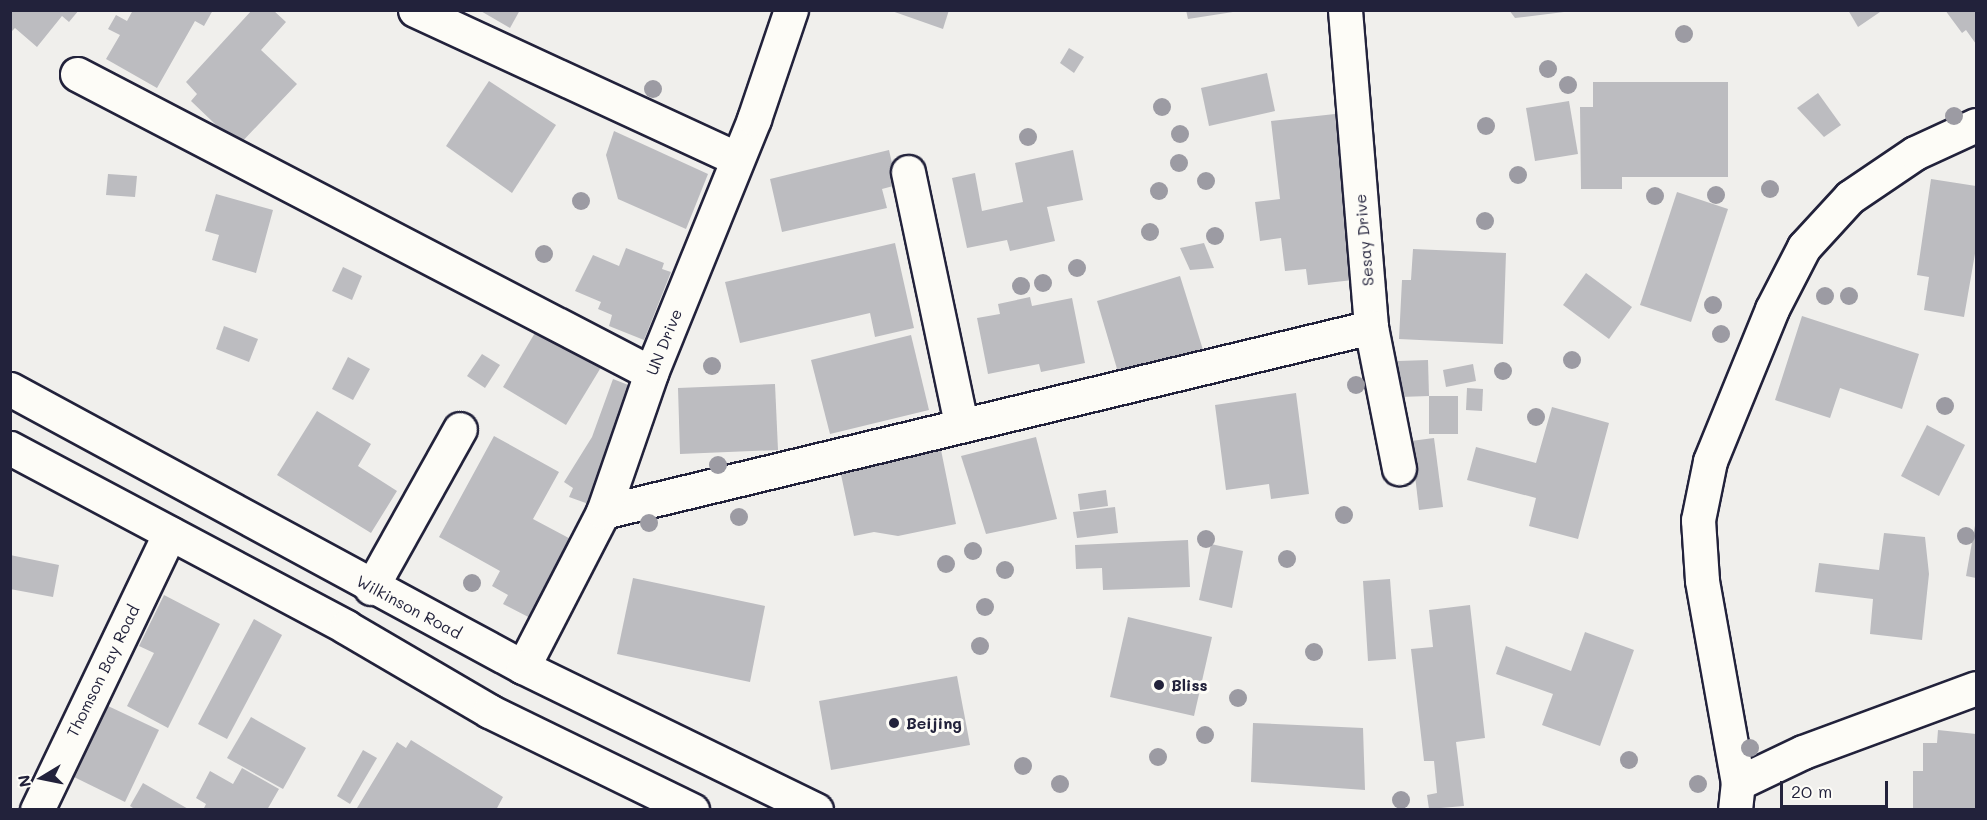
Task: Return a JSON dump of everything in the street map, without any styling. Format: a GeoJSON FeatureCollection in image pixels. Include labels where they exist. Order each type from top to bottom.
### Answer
{"type":"FeatureCollection","features":[{"type":"Feature","properties":{"kind":"street"},"geometry":{"type":"LineString","coordinates":[[415,10],[736,158]]}},
{"type":"Feature","properties":{"kind":"street","name":"UN Drive"},"geometry":{"type":"LineString","coordinates":[[523,667],[603,512],[651,373],[736,158],[754,119],[791,10]]}},
{"type":"Feature","properties":{"kind":"street","name":"Sesay Drive"},"geometry":{"type":"LineString","coordinates":[[1345,10],[1371,327],[1399,468]]}},
{"type":"Feature","properties":{"kind":"street"},"geometry":{"type":"LineString","coordinates":[[77,74],[651,373]]}},
{"type":"Feature","properties":{"kind":"street"},"geometry":{"type":"LineString","coordinates":[[1977,125],[1915,153],[1850,197],[1804,248],[1772,309],[1710,461],[1698,520],[1702,580],[1737,796],[1803,752],[1977,688]]}},
{"type":"Feature","properties":{"kind":"street"},"geometry":{"type":"LineString","coordinates":[[908,172],[961,424]]}},
{"type":"Feature","properties":{"kind":"street"},"geometry":{"type":"LineString","coordinates":[[603,512],[1371,327]]}},
{"type":"Feature","properties":{"kind":"street","name":"Wilkinson Road"},"geometry":{"type":"LineString","coordinates":[[10,389],[371,588],[798,806]]}},
{"type":"Feature","properties":{"kind":"street"},"geometry":{"type":"LineString","coordinates":[[371,588],[460,429]]}},
{"type":"Feature","properties":{"kind":"street"},"geometry":{"type":"LineString","coordinates":[[10,448],[170,533],[489,711],[692,810]]}},
{"type":"Feature","properties":{"kind":"street","name":"Thomson Bay Road"},"geometry":{"type":"LineString","coordinates":[[36,810],[170,533]]}},
{"type":"Feature","properties":{"kind":"building"},"geometry":{"type":"Polygon","coordinates":[[[10,10],[79,10],[69,22],[62,16],[37,47],[15,28],[10,33],[10,10]]]}},
{"type":"Feature","properties":{"kind":"building"},"geometry":{"type":"Polygon","coordinates":[[[133,10],[213,10],[204,26],[195,21],[157,88],[106,59],[120,35],[108,29],[116,15],[127,21],[133,10]]]}},
{"type":"Feature","properties":{"kind":"building"},"geometry":{"type":"Polygon","coordinates":[[[252,10],[273,10],[286,22],[261,50],[297,84],[238,146],[191,101],[197,94],[186,82],[252,10]]]}},
{"type":"Feature","properties":{"kind":"building"},"geometry":{"type":"Polygon","coordinates":[[[479,10],[520,10],[510,28],[479,10]]]}},
{"type":"Feature","properties":{"kind":"building"},"geometry":{"type":"Polygon","coordinates":[[[889,10],[949,10],[943,29],[889,10]]]}},
{"type":"Feature","properties":{"kind":"building"},"geometry":{"type":"Polygon","coordinates":[[[1186,10],[1233,10],[1233,12],[1188,19],[1186,10]]]}},
{"type":"Feature","properties":{"kind":"building"},"geometry":{"type":"Polygon","coordinates":[[[1509,10],[1563,10],[1564,12],[1515,18],[1509,10]]]}},
{"type":"Feature","properties":{"kind":"building"},"geometry":{"type":"Polygon","coordinates":[[[1848,10],[1883,10],[1858,27],[1848,10]]]}},
{"type":"Feature","properties":{"kind":"building"},"geometry":{"type":"Polygon","coordinates":[[[1945,10],[1976,10],[1976,44],[1966,30],[1962,33],[1945,10]]]}},
{"type":"Feature","properties":{"kind":"building"},"geometry":{"type":"Polygon","coordinates":[[[1069,48],[1084,57],[1074,73],[1060,63],[1069,48]]]}},
{"type":"Feature","properties":{"kind":"building"},"geometry":{"type":"Polygon","coordinates":[[[1267,73],[1275,111],[1209,126],[1201,88],[1267,73]]]}},
{"type":"Feature","properties":{"kind":"building"},"geometry":{"type":"Polygon","coordinates":[[[489,81],[556,125],[512,193],[446,146],[489,81]]]}},
{"type":"Feature","properties":{"kind":"building"},"geometry":{"type":"Polygon","coordinates":[[[1593,82],[1728,82],[1728,177],[1622,177],[1622,189],[1581,189],[1580,107],[1593,107],[1593,82]]]}},
{"type":"Feature","properties":{"kind":"building"},"geometry":{"type":"Polygon","coordinates":[[[1818,93],[1841,125],[1824,137],[1797,108],[1818,93]]]}},
{"type":"Feature","properties":{"kind":"building"},"geometry":{"type":"Polygon","coordinates":[[[1569,101],[1578,154],[1535,161],[1526,108],[1569,101]]]}},
{"type":"Feature","properties":{"kind":"building"},"geometry":{"type":"Polygon","coordinates":[[[1335,114],[1353,280],[1308,285],[1306,269],[1285,271],[1281,238],[1260,241],[1255,202],[1280,199],[1271,121],[1335,114]]]}},
{"type":"Feature","properties":{"kind":"building"},"geometry":{"type":"Polygon","coordinates":[[[614,131],[708,174],[686,229],[618,199],[606,155],[614,131]]]}},
{"type":"Feature","properties":{"kind":"building"},"geometry":{"type":"Polygon","coordinates":[[[889,150],[897,185],[882,189],[887,208],[782,232],[770,179],[889,150]]]}},
{"type":"Feature","properties":{"kind":"building"},"geometry":{"type":"Polygon","coordinates":[[[1073,150],[1083,200],[1047,207],[1055,241],[1010,251],[1007,240],[967,248],[952,178],[975,173],[982,211],[1023,202],[1015,163],[1073,150]]]}},
{"type":"Feature","properties":{"kind":"building"},"geometry":{"type":"Polygon","coordinates":[[[108,174],[137,176],[135,197],[106,195],[108,174]]]}},
{"type":"Feature","properties":{"kind":"building"},"geometry":{"type":"Polygon","coordinates":[[[1931,179],[1976,186],[1976,248],[1964,317],[1924,310],[1929,277],[1917,275],[1931,179]]]}},
{"type":"Feature","properties":{"kind":"building"},"geometry":{"type":"Polygon","coordinates":[[[1677,192],[1728,209],[1691,322],[1640,305],[1677,192]]]}},
{"type":"Feature","properties":{"kind":"building"},"geometry":{"type":"Polygon","coordinates":[[[216,194],[273,210],[256,273],[212,260],[219,235],[205,231],[216,194]]]}},
{"type":"Feature","properties":{"kind":"building"},"geometry":{"type":"Polygon","coordinates":[[[895,243],[914,328],[875,337],[870,313],[740,343],[725,282],[895,243]]]}},
{"type":"Feature","properties":{"kind":"building"},"geometry":{"type":"Polygon","coordinates":[[[1204,243],[1214,268],[1190,270],[1180,248],[1204,243]]]}},
{"type":"Feature","properties":{"kind":"building"},"geometry":{"type":"Polygon","coordinates":[[[626,248],[664,263],[662,269],[671,272],[644,340],[609,326],[612,315],[598,309],[601,302],[575,291],[593,255],[619,266],[626,248]]]}},
{"type":"Feature","properties":{"kind":"building"},"geometry":{"type":"Polygon","coordinates":[[[1413,249],[1506,253],[1503,344],[1399,339],[1402,280],[1411,280],[1413,249]]]}},
{"type":"Feature","properties":{"kind":"building"},"geometry":{"type":"Polygon","coordinates":[[[343,267],[362,276],[352,300],[332,291],[343,267]]]}},
{"type":"Feature","properties":{"kind":"building"},"geometry":{"type":"Polygon","coordinates":[[[1586,273],[1632,307],[1609,339],[1563,305],[1586,273]]]}},
{"type":"Feature","properties":{"kind":"building"},"geometry":{"type":"Polygon","coordinates":[[[1180,276],[1204,353],[1120,379],[1097,301],[1180,276]]]}},
{"type":"Feature","properties":{"kind":"building"},"geometry":{"type":"Polygon","coordinates":[[[1030,297],[1032,306],[1072,298],[1085,363],[1041,372],[1039,364],[988,374],[977,318],[1000,314],[998,304],[1030,297]]]}},
{"type":"Feature","properties":{"kind":"building"},"geometry":{"type":"Polygon","coordinates":[[[1802,316],[1919,354],[1902,409],[1840,388],[1830,418],[1775,400],[1802,316]]]}},
{"type":"Feature","properties":{"kind":"building"},"geometry":{"type":"Polygon","coordinates":[[[224,326],[258,339],[249,362],[216,349],[224,326]]]}},
{"type":"Feature","properties":{"kind":"building"},"geometry":{"type":"Polygon","coordinates":[[[539,326],[603,364],[566,425],[503,387],[539,326]]]}},
{"type":"Feature","properties":{"kind":"building"},"geometry":{"type":"Polygon","coordinates":[[[911,335],[929,410],[830,434],[811,360],[911,335]]]}},
{"type":"Feature","properties":{"kind":"building"},"geometry":{"type":"Polygon","coordinates":[[[482,354],[500,365],[485,388],[467,376],[482,354]]]}},
{"type":"Feature","properties":{"kind":"building"},"geometry":{"type":"Polygon","coordinates":[[[348,357],[370,369],[353,400],[332,389],[348,357]]]}},
{"type":"Feature","properties":{"kind":"building"},"geometry":{"type":"Polygon","coordinates":[[[1428,360],[1429,396],[1400,397],[1398,361],[1428,360]]]}},
{"type":"Feature","properties":{"kind":"building"},"geometry":{"type":"Polygon","coordinates":[[[1473,364],[1476,381],[1446,387],[1443,370],[1473,364]]]}},
{"type":"Feature","properties":{"kind":"building"},"geometry":{"type":"Polygon","coordinates":[[[613,379],[641,390],[597,507],[569,497],[573,488],[564,482],[592,437],[613,379]]]}},
{"type":"Feature","properties":{"kind":"building"},"geometry":{"type":"Polygon","coordinates":[[[775,384],[778,450],[680,454],[678,388],[775,384]]]}},
{"type":"Feature","properties":{"kind":"building"},"geometry":{"type":"Polygon","coordinates":[[[1467,388],[1483,389],[1482,411],[1466,410],[1467,388]]]}},
{"type":"Feature","properties":{"kind":"building"},"geometry":{"type":"Polygon","coordinates":[[[1296,393],[1309,494],[1271,499],[1269,484],[1226,490],[1215,405],[1296,393]]]}},
{"type":"Feature","properties":{"kind":"building"},"geometry":{"type":"Polygon","coordinates":[[[1429,396],[1458,396],[1458,434],[1429,434],[1429,396]]]}},
{"type":"Feature","properties":{"kind":"building"},"geometry":{"type":"Polygon","coordinates":[[[1552,407],[1609,423],[1578,539],[1529,526],[1536,498],[1467,480],[1476,447],[1536,463],[1552,407]]]}},
{"type":"Feature","properties":{"kind":"building"},"geometry":{"type":"Polygon","coordinates":[[[317,411],[371,444],[358,466],[397,491],[371,533],[277,475],[317,411]]]}},
{"type":"Feature","properties":{"kind":"building"},"geometry":{"type":"Polygon","coordinates":[[[1927,425],[1965,445],[1939,496],[1901,476],[1927,425]]]}},
{"type":"Feature","properties":{"kind":"building"},"geometry":{"type":"Polygon","coordinates":[[[494,436],[559,472],[533,519],[580,544],[538,622],[503,604],[508,595],[492,586],[500,571],[439,537],[494,436]]]}},
{"type":"Feature","properties":{"kind":"building"},"geometry":{"type":"Polygon","coordinates":[[[1036,437],[1057,519],[986,534],[961,456],[1036,437]]]}},
{"type":"Feature","properties":{"kind":"building"},"geometry":{"type":"Polygon","coordinates":[[[1434,438],[1443,507],[1419,510],[1411,441],[1434,438]]]}},
{"type":"Feature","properties":{"kind":"building"},"geometry":{"type":"Polygon","coordinates":[[[941,450],[956,524],[898,536],[874,532],[854,536],[840,470],[941,450]]]}},
{"type":"Feature","properties":{"kind":"building"},"geometry":{"type":"Polygon","coordinates":[[[1106,490],[1108,506],[1080,510],[1078,494],[1106,490]]]}},
{"type":"Feature","properties":{"kind":"building"},"geometry":{"type":"Polygon","coordinates":[[[1115,507],[1118,533],[1077,538],[1073,512],[1115,507]]]}},
{"type":"Feature","properties":{"kind":"building"},"geometry":{"type":"Polygon","coordinates":[[[1976,520],[1976,578],[1966,576],[1976,520]]]}},
{"type":"Feature","properties":{"kind":"building"},"geometry":{"type":"Polygon","coordinates":[[[1884,533],[1925,537],[1929,574],[1922,640],[1870,634],[1873,599],[1815,592],[1819,563],[1879,570],[1884,533]]]}},
{"type":"Feature","properties":{"kind":"building"},"geometry":{"type":"Polygon","coordinates":[[[1188,540],[1190,587],[1103,590],[1102,568],[1076,569],[1075,545],[1188,540]]]}},
{"type":"Feature","properties":{"kind":"building"},"geometry":{"type":"Polygon","coordinates":[[[1211,544],[1243,551],[1232,608],[1199,600],[1211,544]]]}},
{"type":"Feature","properties":{"kind":"building"},"geometry":{"type":"Polygon","coordinates":[[[10,555],[59,565],[53,597],[10,589],[10,555]]]}},
{"type":"Feature","properties":{"kind":"building"},"geometry":{"type":"Polygon","coordinates":[[[633,578],[765,606],[750,682],[617,654],[633,578]]]}},
{"type":"Feature","properties":{"kind":"building"},"geometry":{"type":"Polygon","coordinates":[[[1390,579],[1396,659],[1368,661],[1363,581],[1390,579]]]}},
{"type":"Feature","properties":{"kind":"building"},"geometry":{"type":"Polygon","coordinates":[[[164,595],[220,624],[168,728],[127,706],[154,653],[139,646],[164,595]]]}},
{"type":"Feature","properties":{"kind":"building"},"geometry":{"type":"Polygon","coordinates":[[[1470,605],[1485,738],[1456,742],[1464,806],[1429,809],[1427,795],[1437,793],[1434,761],[1424,761],[1411,649],[1433,647],[1429,610],[1470,605]]]}},
{"type":"Feature","properties":{"kind":"building"},"geometry":{"type":"Polygon","coordinates":[[[1128,617],[1212,637],[1194,716],[1110,697],[1128,617]]]}},
{"type":"Feature","properties":{"kind":"building"},"geometry":{"type":"Polygon","coordinates":[[[254,619],[282,635],[227,739],[198,724],[254,619]]]}},
{"type":"Feature","properties":{"kind":"building"},"geometry":{"type":"Polygon","coordinates":[[[1585,632],[1634,650],[1600,746],[1542,725],[1553,694],[1496,674],[1506,646],[1571,671],[1585,632]]]}},
{"type":"Feature","properties":{"kind":"building","name":"Beijing"},"geometry":{"type":"Polygon","coordinates":[[[957,676],[970,745],[831,770],[819,701],[957,676]]]}},
{"type":"Feature","properties":{"kind":"building"},"geometry":{"type":"Polygon","coordinates":[[[108,706],[159,730],[125,802],[74,777],[108,706]]]}},
{"type":"Feature","properties":{"kind":"building"},"geometry":{"type":"Polygon","coordinates":[[[251,717],[306,748],[283,789],[227,758],[251,717]]]}},
{"type":"Feature","properties":{"kind":"building"},"geometry":{"type":"Polygon","coordinates":[[[1253,723],[1363,728],[1365,790],[1251,782],[1253,723]]]}},
{"type":"Feature","properties":{"kind":"building"},"geometry":{"type":"Polygon","coordinates":[[[1938,730],[1976,734],[1976,810],[1913,810],[1913,771],[1923,771],[1923,743],[1937,743],[1938,730]]]}},
{"type":"Feature","properties":{"kind":"building"},"geometry":{"type":"Polygon","coordinates":[[[411,740],[503,797],[496,810],[357,808],[397,742],[406,748],[411,740]]]}},
{"type":"Feature","properties":{"kind":"building"},"geometry":{"type":"Polygon","coordinates":[[[363,750],[377,758],[350,804],[337,796],[363,750]]]}},
{"type":"Feature","properties":{"kind":"building"},"geometry":{"type":"Polygon","coordinates":[[[242,768],[279,789],[267,810],[203,810],[206,804],[196,798],[210,771],[233,784],[242,768]]]}},
{"type":"Feature","properties":{"kind":"building"},"geometry":{"type":"Polygon","coordinates":[[[143,783],[190,810],[136,810],[130,806],[143,783]]]}},
{"type":"Feature","properties":{"kind":"place","name":"Bliss"},"geometry":{"type":"Point","coordinates":[1159,685]}},
{"type":"Feature","properties":{"kind":"place","name":"Beijing"},"geometry":{"type":"Point","coordinates":[894,723]}}]}
